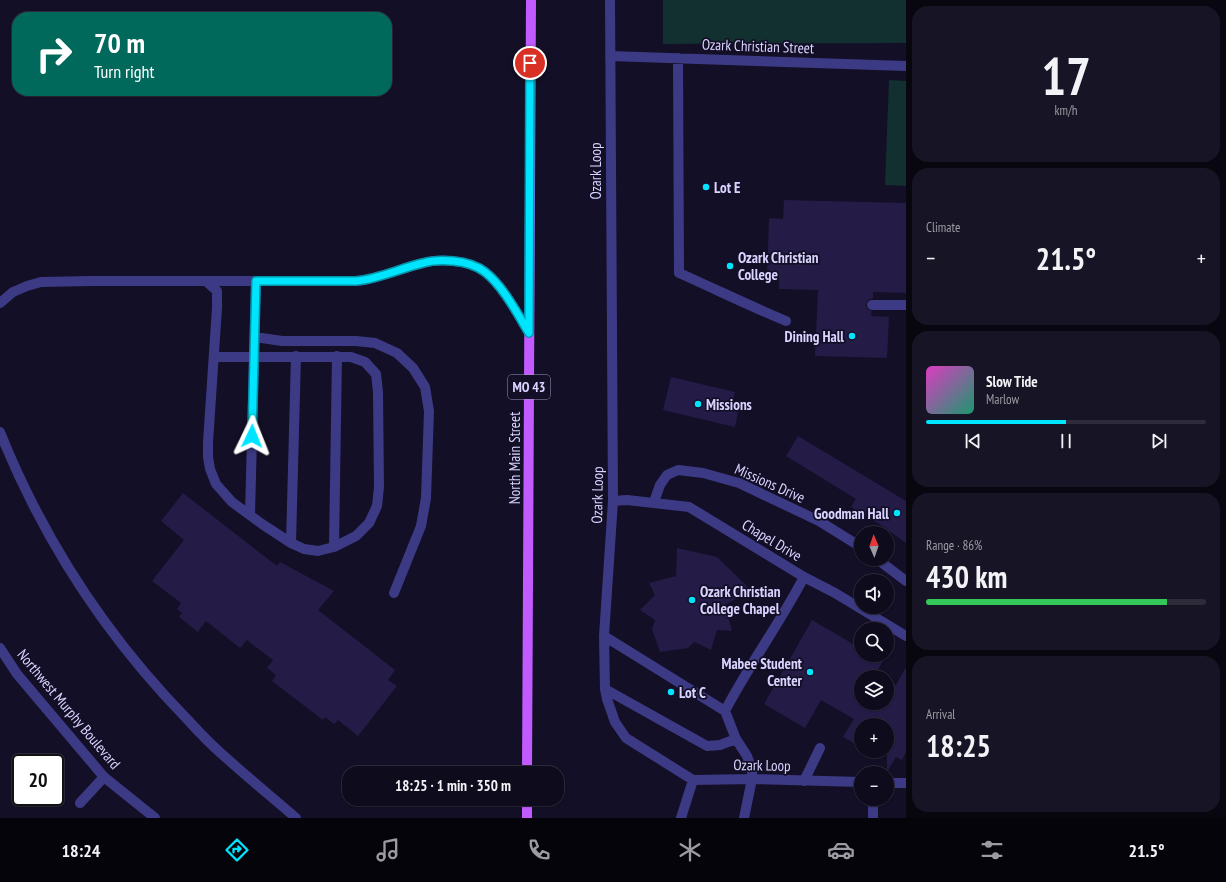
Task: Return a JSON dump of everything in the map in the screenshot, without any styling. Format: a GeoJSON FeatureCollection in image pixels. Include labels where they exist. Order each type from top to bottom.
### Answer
{"type":"FeatureCollection","features":[{"type":"Feature","properties":{"kind":"main road","name":"North Main Street"},"geometry":{"type":"LineString","coordinates":[[527,766],[531,0]]}},
{"type":"Feature","properties":{"kind":"main road"},"geometry":{"type":"LineString","coordinates":[[527,806],[527,818]]}},
{"type":"Feature","properties":{"kind":"street","name":"Ozark Loop"},"geometry":{"type":"LineString","coordinates":[[610,0],[613,501],[604,636],[605,688],[607,699],[615,722],[626,738],[693,780],[752,779],[854,782]]}},
{"type":"Feature","properties":{"kind":"street","name":"Ozark Christian Street"},"geometry":{"type":"LineString","coordinates":[[610,56],[906,66]]}},
{"type":"Feature","properties":{"kind":"street"},"geometry":{"type":"LineString","coordinates":[[678,58],[679,273],[786,321]]}},
{"type":"Feature","properties":{"kind":"street"},"geometry":{"type":"LineString","coordinates":[[0,303],[13,292],[41,282],[356,281],[370,280],[424,262],[442,260],[472,265],[484,271],[494,280],[529,333]]}},
{"type":"Feature","properties":{"kind":"street"},"geometry":{"type":"LineString","coordinates":[[206,281],[217,291],[208,442],[210,469],[216,484],[232,502],[291,543],[304,549],[318,551],[334,547],[356,536],[369,523],[377,506],[378,392],[376,374],[365,362],[351,356],[214,357]]}},
{"type":"Feature","properties":{"kind":"street"},"geometry":{"type":"LineString","coordinates":[[250,515],[256,281]]}},
{"type":"Feature","properties":{"kind":"street"},"geometry":{"type":"LineString","coordinates":[[872,305],[906,305]]}},
{"type":"Feature","properties":{"kind":"street"},"geometry":{"type":"LineString","coordinates":[[255,336],[282,341],[356,341],[375,343],[397,353],[413,368],[425,387],[429,411],[426,498],[421,526],[394,593]]}},
{"type":"Feature","properties":{"kind":"street"},"geometry":{"type":"LineString","coordinates":[[291,543],[296,356]]}},
{"type":"Feature","properties":{"kind":"street"},"geometry":{"type":"LineString","coordinates":[[334,547],[337,356]]}},
{"type":"Feature","properties":{"kind":"street"},"geometry":{"type":"LineString","coordinates":[[0,432],[14,467],[36,509],[69,569],[100,616],[148,677],[192,725],[222,755],[296,818]]}},
{"type":"Feature","properties":{"kind":"street","name":"Missions Drive"},"geometry":{"type":"LineString","coordinates":[[654,502],[660,485],[667,475],[678,470],[703,473],[739,483],[819,522],[854,543]]}},
{"type":"Feature","properties":{"kind":"street","name":"Chapel Drive"},"geometry":{"type":"LineString","coordinates":[[613,501],[627,500],[654,502],[690,507],[804,577],[835,593],[906,636]]}},
{"type":"Feature","properties":{"kind":"street"},"geometry":{"type":"LineString","coordinates":[[886,566],[906,581]]}},
{"type":"Feature","properties":{"kind":"street"},"geometry":{"type":"LineString","coordinates":[[725,711],[804,577]]}},
{"type":"Feature","properties":{"kind":"street"},"geometry":{"type":"LineString","coordinates":[[604,636],[725,711],[736,739],[747,756],[752,769],[752,779],[744,818]]}},
{"type":"Feature","properties":{"kind":"street","name":"Northwest Murphy Boulevard"},"geometry":{"type":"LineString","coordinates":[[0,648],[17,674],[104,777],[155,818]]}},
{"type":"Feature","properties":{"kind":"street"},"geometry":{"type":"LineString","coordinates":[[605,688],[707,746],[720,745],[736,739]]}},
{"type":"Feature","properties":{"kind":"street"},"geometry":{"type":"LineString","coordinates":[[804,781],[820,748]]}},
{"type":"Feature","properties":{"kind":"street"},"geometry":{"type":"LineString","coordinates":[[80,803],[104,777]]}},
{"type":"Feature","properties":{"kind":"street"},"geometry":{"type":"LineString","coordinates":[[681,818],[693,780]]}},
{"type":"Feature","properties":{"kind":"street"},"geometry":{"type":"LineString","coordinates":[[894,782],[906,783]]}},
{"type":"Feature","properties":{"kind":"street"},"geometry":{"type":"LineString","coordinates":[[873,806],[873,818]]}},
{"type":"Feature","properties":{"kind":"green space"},"geometry":{"type":"Polygon","coordinates":[[[663,0],[906,0],[906,43],[663,44],[663,0]]]}},
{"type":"Feature","properties":{"kind":"green space"},"geometry":{"type":"Polygon","coordinates":[[[889,80],[906,81],[906,186],[885,185],[889,80]]]}},
{"type":"Feature","properties":{"kind":"building"},"geometry":{"type":"Polygon","coordinates":[[[784,200],[906,203],[906,293],[873,292],[873,298],[868,300],[866,305],[867,309],[872,311],[871,316],[889,317],[887,358],[815,356],[818,290],[779,289],[779,277],[767,277],[769,218],[783,219],[784,200]]]}},
{"type":"Feature","properties":{"kind":"building","name":"Missions"},"geometry":{"type":"Polygon","coordinates":[[[671,377],[735,392],[731,410],[738,412],[735,427],[663,410],[671,377]]]}},
{"type":"Feature","properties":{"kind":"building"},"geometry":{"type":"Polygon","coordinates":[[[798,436],[906,501],[906,543],[894,534],[894,526],[882,526],[851,507],[856,499],[786,456],[798,436]]]}},
{"type":"Feature","properties":{"kind":"building"},"geometry":{"type":"Polygon","coordinates":[[[183,493],[277,566],[280,562],[334,591],[318,610],[395,670],[388,680],[397,686],[358,736],[338,720],[334,724],[325,717],[323,720],[272,681],[276,675],[267,668],[273,660],[247,640],[240,648],[206,621],[198,632],[179,617],[182,613],[177,609],[181,603],[152,581],[184,540],[161,521],[183,493]]]}},
{"type":"Feature","properties":{"kind":"building","name":"Ozark Christian College Chapel"},"geometry":{"type":"Polygon","coordinates":[[[677,548],[717,557],[751,590],[725,605],[732,631],[717,630],[711,650],[694,642],[688,648],[660,652],[652,629],[655,620],[640,610],[655,595],[649,583],[676,576],[677,548]]]}},
{"type":"Feature","properties":{"kind":"building","name":"Mabee Student Center"},"geometry":{"type":"Polygon","coordinates":[[[812,620],[853,644],[854,642],[854,662],[882,662],[878,670],[854,670],[854,710],[894,710],[894,684],[896,685],[906,667],[906,752],[902,760],[896,757],[891,766],[887,766],[887,758],[894,758],[894,718],[854,719],[821,700],[805,728],[764,704],[812,620]]]}},
{"type":"Feature","properties":{"kind":"building","name":"Mabee Student Center"},"geometry":{"type":"Polygon","coordinates":[[[854,719],[854,743],[843,737],[854,719]]]}},
{"type":"Feature","properties":{"kind":"place","name":"Lot E"},"geometry":{"type":"Point","coordinates":[706,187]}},
{"type":"Feature","properties":{"kind":"place","name":"Ozark Christian College"},"geometry":{"type":"Point","coordinates":[730,266]}},
{"type":"Feature","properties":{"kind":"place","name":"Dining Hall"},"geometry":{"type":"Point","coordinates":[852,336]}},
{"type":"Feature","properties":{"kind":"place","name":"Missions"},"geometry":{"type":"Point","coordinates":[698,404]}},
{"type":"Feature","properties":{"kind":"place","name":"Goodman Hall"},"geometry":{"type":"Point","coordinates":[897,513]}},
{"type":"Feature","properties":{"kind":"place","name":"Ozark Christian College Chapel"},"geometry":{"type":"Point","coordinates":[692,600]}},
{"type":"Feature","properties":{"kind":"place","name":"Mabee Student Center"},"geometry":{"type":"Point","coordinates":[810,672]}},
{"type":"Feature","properties":{"kind":"place","name":"Lot C"},"geometry":{"type":"Point","coordinates":[671,692]}},
{"type":"Feature","properties":{"kind":"route"},"geometry":{"type":"LineString","coordinates":[[252,436],[256,281],[370,280],[424,262],[442,260],[458,262],[472,265],[484,271],[494,280],[529,333],[530,63]]}}]}
